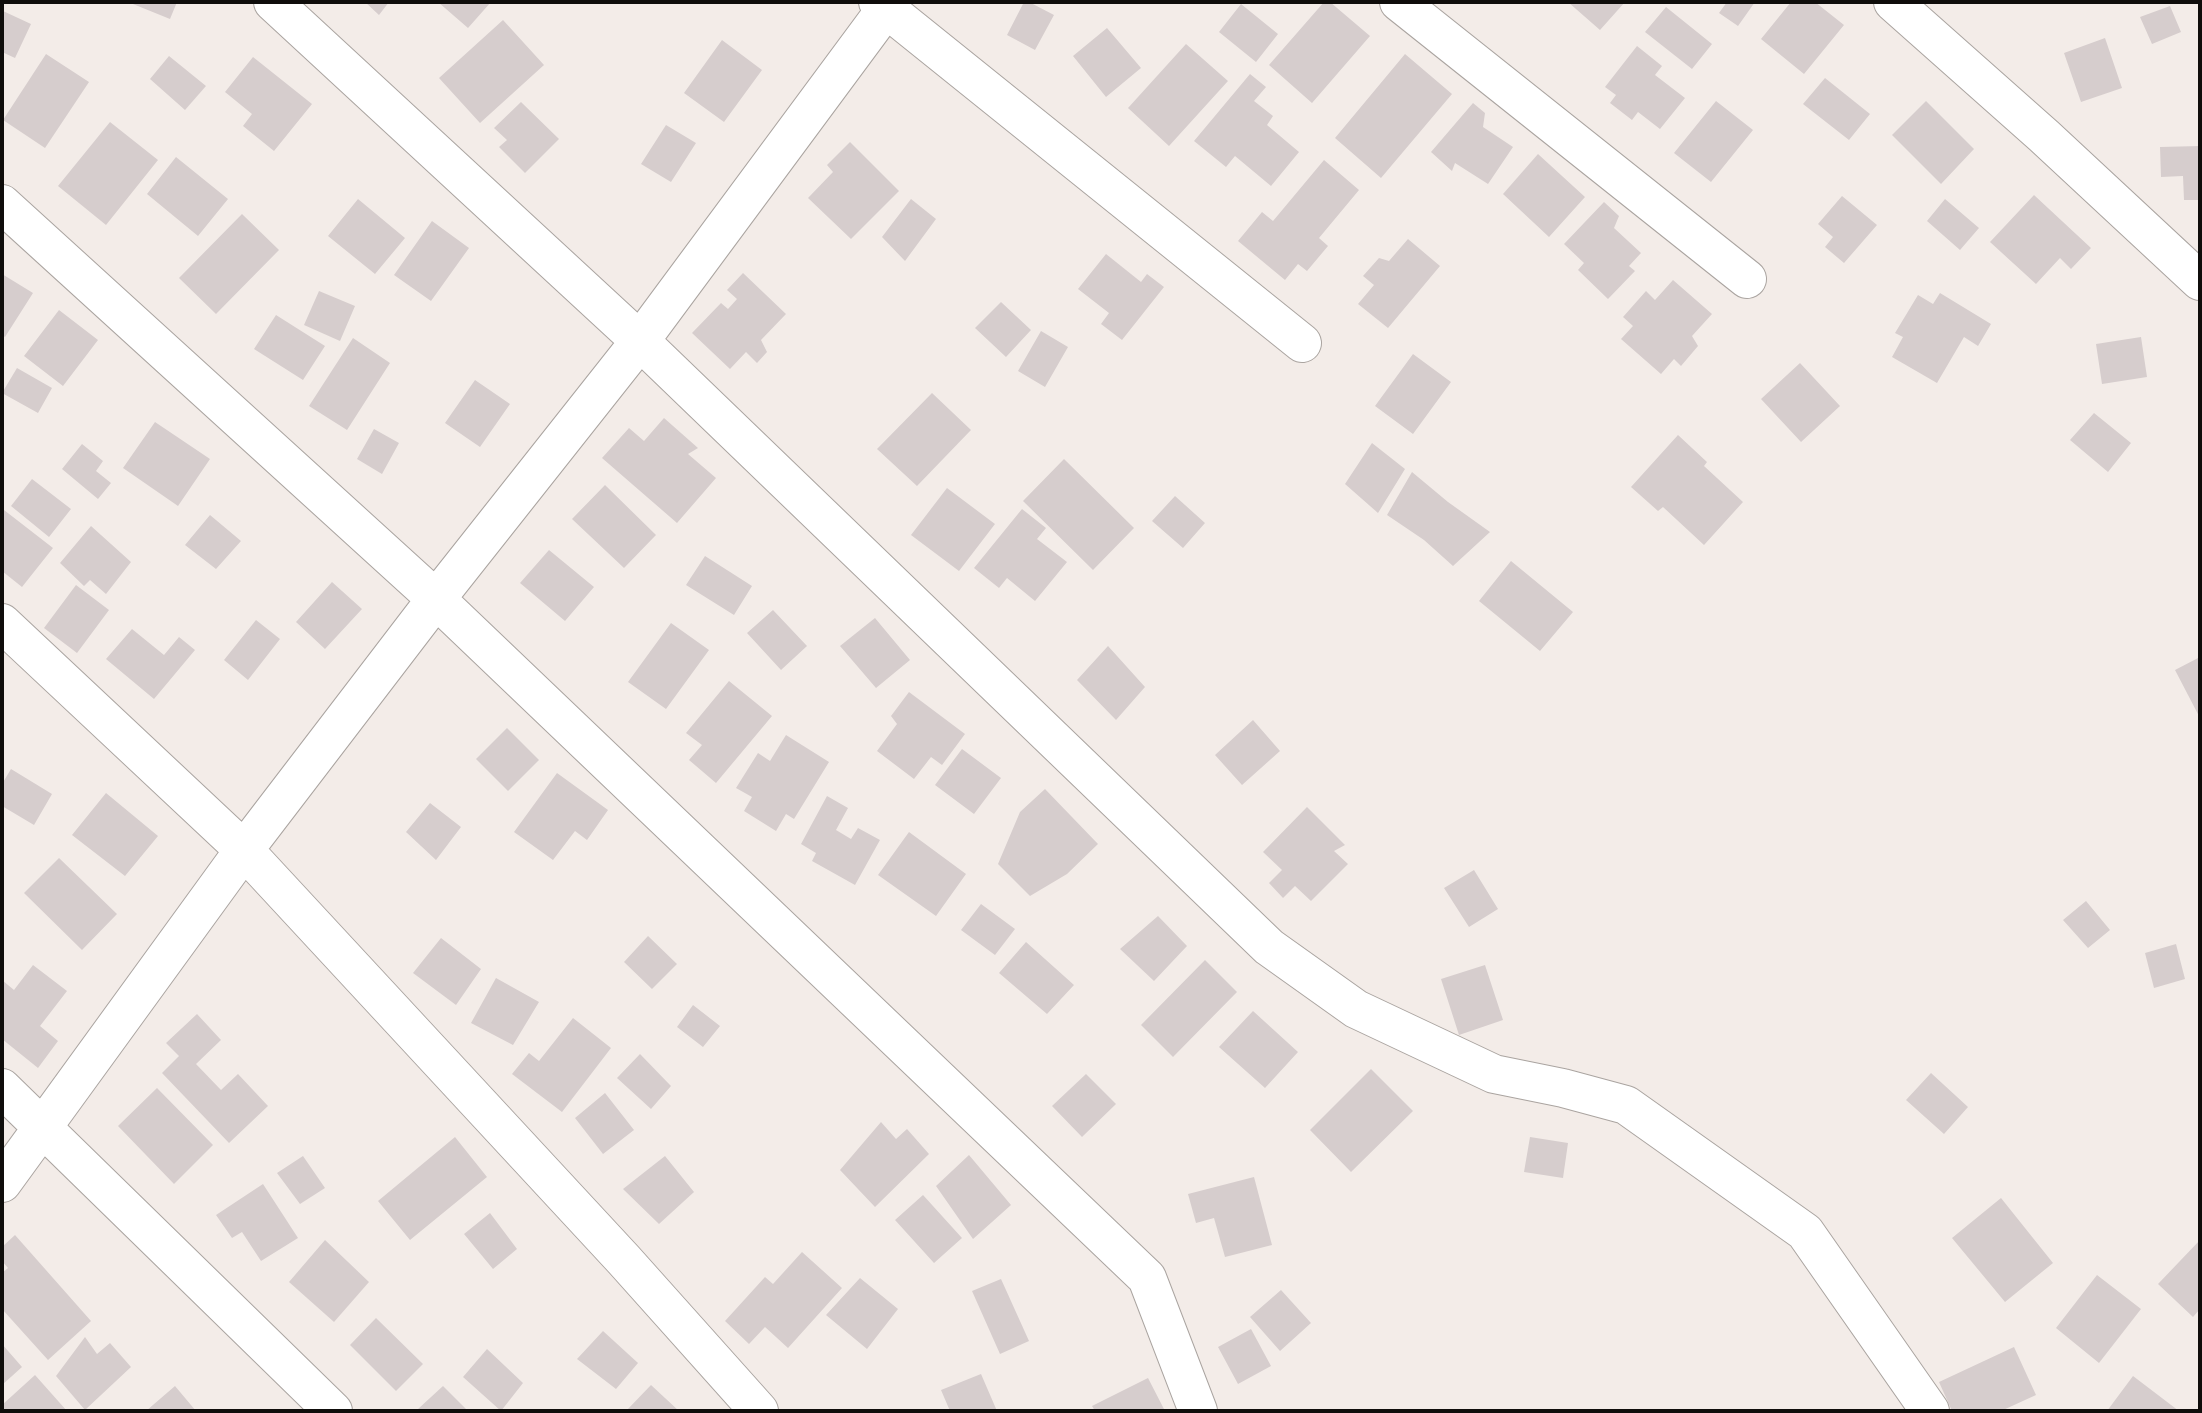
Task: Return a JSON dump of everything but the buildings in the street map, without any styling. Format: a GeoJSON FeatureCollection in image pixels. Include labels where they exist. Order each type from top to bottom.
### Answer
{"type":"FeatureCollection","features":[{"type":"Feature","properties":{"kind":"street"},"geometry":{"type":"LineString","coordinates":[[273,2],[639,341],[1269,947],[1356,1009],[1494,1074],[1563,1088],[1626,1105],[1805,1232],[1930,1411]]}},
{"type":"Feature","properties":{"kind":"street"},"geometry":{"type":"LineString","coordinates":[[1399,2],[1746,279]]}},
{"type":"Feature","properties":{"kind":"street"},"geometry":{"type":"LineString","coordinates":[[1893,2],[2044,136],[2200,281]]}},
{"type":"Feature","properties":{"kind":"street"},"geometry":{"type":"LineString","coordinates":[[2,1183],[244,850],[436,599],[639,341],[885,4],[1302,343]]}},
{"type":"Feature","properties":{"kind":"street"},"geometry":{"type":"LineString","coordinates":[[2,204],[436,599],[1147,1278],[1198,1411]]}},
{"type":"Feature","properties":{"kind":"street"},"geometry":{"type":"LineString","coordinates":[[2,623],[244,850],[624,1260],[759,1411]]}},
{"type":"Feature","properties":{"kind":"street"},"geometry":{"type":"LineString","coordinates":[[2,1088],[333,1411]]}}]}
